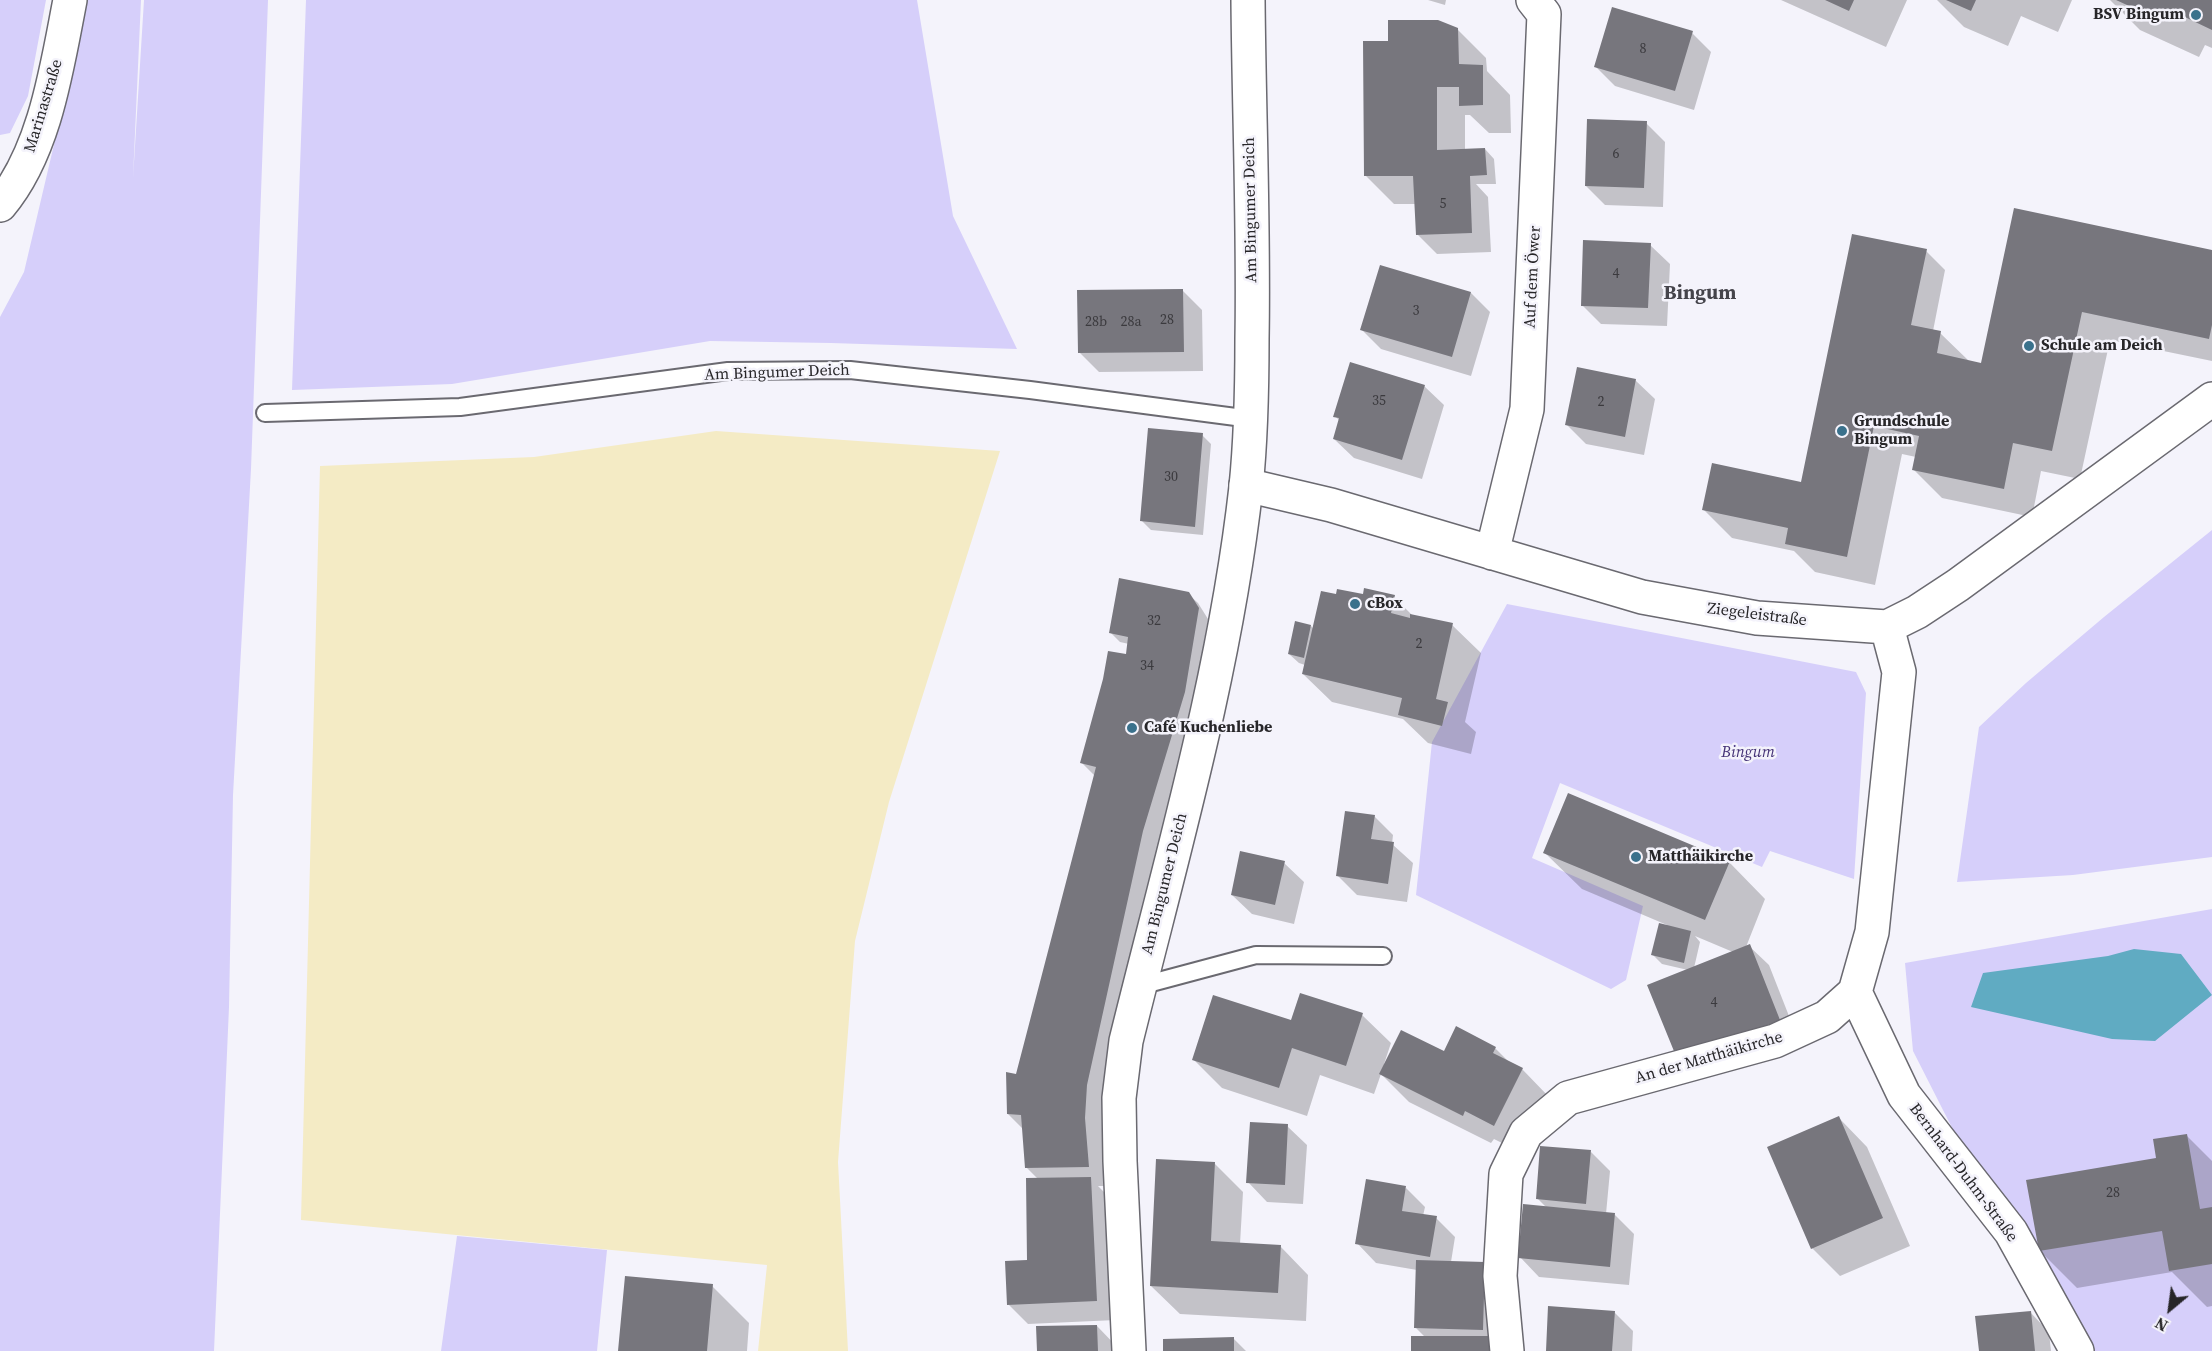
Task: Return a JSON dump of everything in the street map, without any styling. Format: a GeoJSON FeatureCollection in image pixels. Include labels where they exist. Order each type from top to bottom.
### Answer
{"type":"FeatureCollection","features":[{"type":"Feature","properties":{"kind":"street","name":"Marinastraße"},"geometry":{"type":"LineString","coordinates":[[0,205],[12,191],[36,141],[56,75],[70,0]]}},
{"type":"Feature","properties":{"kind":"street","name":"Am Bingumer Deich"},"geometry":{"type":"LineString","coordinates":[[1129,1351],[1119,1098],[1126,1041],[1210,703],[1232,595],[1246,486],[1251,419],[1253,288],[1248,0]]}},
{"type":"Feature","properties":{"kind":"street","name":"Auf dem Öwer"},"geometry":{"type":"LineString","coordinates":[[1492,553],[1527,409],[1544,14],[1533,0]]}},
{"type":"Feature","properties":{"kind":"street"},"geometry":{"type":"LineString","coordinates":[[1856,992],[1872,932],[1899,672],[1887,627],[1917,612],[1958,585],[2212,399]]}},
{"type":"Feature","properties":{"kind":"street","name":"Ziegeleistraße"},"geometry":{"type":"LineString","coordinates":[[1246,486],[1330,505],[1642,597],[1756,618],[1887,627]]}},
{"type":"Feature","properties":{"kind":"street","name":"An der Matthäikirche"},"geometry":{"type":"LineString","coordinates":[[1507,1351],[1500,1276],[1506,1174],[1526,1133],[1568,1098],[1775,1041],[1827,1017],[1856,992]]}},
{"type":"Feature","properties":{"kind":"street","name":"Bernhard-Duhm-Straße"},"geometry":{"type":"LineString","coordinates":[[1856,992],[1904,1095],[2011,1232],[2077,1351]]}},
{"type":"Feature","properties":{"kind":"lane","name":"Am Bingumer Deich"},"geometry":{"type":"LineString","coordinates":[[265,413],[460,407],[728,371],[850,370],[1030,390],[1251,419]]}},
{"type":"Feature","properties":{"kind":"lane"},"geometry":{"type":"LineString","coordinates":[[1140,986],[1256,955],[1383,956]]}},
{"type":"Feature","properties":{"kind":"green space"},"geometry":{"type":"Polygon","coordinates":[[[0,0],[46,0],[28,96],[10,133],[0,135],[0,0]]]}},
{"type":"Feature","properties":{"kind":"green space"},"geometry":{"type":"Polygon","coordinates":[[[84,0],[141,0],[133,178],[144,0],[268,0],[251,469],[233,795],[229,1007],[214,1351],[0,1351],[0,317],[24,272],[72,68],[84,0]]]}},
{"type":"Feature","properties":{"kind":"green space"},"geometry":{"type":"Polygon","coordinates":[[[306,0],[917,0],[953,216],[1017,349],[710,341],[452,384],[292,390],[306,0]]]}},
{"type":"Feature","properties":{"kind":"green space"},"geometry":{"type":"Polygon","coordinates":[[[2212,530],[2212,857],[2073,875],[1957,882],[1979,727],[2026,683],[2104,617],[2212,530]]]}},
{"type":"Feature","properties":{"kind":"green space","name":"Bingum"},"geometry":{"type":"Polygon","coordinates":[[[1507,604],[1856,672],[1866,693],[1854,879],[1770,851],[1762,867],[1560,783],[1532,858],[1643,906],[1626,980],[1611,989],[1416,895],[1432,742],[1507,604]]]}},
{"type":"Feature","properties":{"kind":"green space"},"geometry":{"type":"Polygon","coordinates":[[[2212,909],[2212,1351],[2093,1351],[1974,1171],[1913,1051],[1905,963],[2212,909]]]}},
{"type":"Feature","properties":{"kind":"green space"},"geometry":{"type":"Polygon","coordinates":[[[457,1236],[607,1250],[597,1351],[441,1351],[457,1236]]]}},
{"type":"Feature","properties":{"kind":"sand"},"geometry":{"type":"Polygon","coordinates":[[[716,431],[1000,451],[889,802],[855,941],[838,1162],[848,1351],[758,1351],[767,1265],[301,1220],[320,466],[534,457],[716,431]]]}},
{"type":"Feature","properties":{"kind":"water"},"geometry":{"type":"Polygon","coordinates":[[[2134,949],[2181,954],[2212,995],[2155,1041],[2112,1039],[1971,1007],[1983,973],[2108,956],[2134,949]]]}},
{"type":"Feature","properties":{"kind":"building"},"geometry":{"type":"Polygon","coordinates":[[[1825,0],[1854,0],[1849,11],[1825,0]]]}},
{"type":"Feature","properties":{"kind":"building"},"geometry":{"type":"Polygon","coordinates":[[[1946,0],[1976,0],[1971,11],[1946,0]]]}},
{"type":"Feature","properties":{"kind":"building","name":"BSV Bingum"},"geometry":{"type":"Polygon","coordinates":[[[2116,0],[2212,0],[2212,30],[2168,9],[2162,21],[2116,0]]]}},
{"type":"Feature","properties":{"kind":"building"},"geometry":{"type":"Polygon","coordinates":[[[1612,7],[1693,31],[1675,91],[1594,67],[1612,7]]]}},
{"type":"Feature","properties":{"kind":"building"},"geometry":{"type":"Polygon","coordinates":[[[1388,20],[1438,20],[1458,28],[1459,64],[1483,65],[1483,105],[1459,106],[1459,87],[1437,87],[1437,150],[1485,148],[1487,175],[1470,176],[1472,233],[1416,235],[1413,176],[1364,176],[1363,41],[1388,41],[1388,20]]]}},
{"type":"Feature","properties":{"kind":"building"},"geometry":{"type":"Polygon","coordinates":[[[1587,119],[1647,121],[1644,188],[1585,186],[1587,119]]]}},
{"type":"Feature","properties":{"kind":"building"},"geometry":{"type":"Polygon","coordinates":[[[2014,208],[2212,250],[2212,325],[2209,339],[2082,312],[2052,451],[2013,443],[2004,489],[1912,470],[1919,436],[1874,426],[1847,557],[1785,544],[1788,528],[1702,510],[1712,463],[1801,482],[1852,234],[1927,249],[1911,325],[1941,331],[1937,353],[1981,363],[2014,208]]]}},
{"type":"Feature","properties":{"kind":"building"},"geometry":{"type":"Polygon","coordinates":[[[1583,240],[1651,243],[1648,308],[1581,306],[1583,240]]]}},
{"type":"Feature","properties":{"kind":"building"},"geometry":{"type":"Polygon","coordinates":[[[1380,265],[1471,292],[1452,357],[1360,330],[1380,265]]]}},
{"type":"Feature","properties":{"kind":"building"},"geometry":{"type":"Polygon","coordinates":[[[1183,289],[1184,352],[1078,353],[1077,290],[1183,289]]]}},
{"type":"Feature","properties":{"kind":"building"},"geometry":{"type":"Polygon","coordinates":[[[1350,362],[1425,385],[1402,460],[1333,439],[1339,418],[1333,417],[1350,362]]]}},
{"type":"Feature","properties":{"kind":"building"},"geometry":{"type":"Polygon","coordinates":[[[1577,367],[1636,379],[1625,437],[1565,425],[1577,367]]]}},
{"type":"Feature","properties":{"kind":"building"},"geometry":{"type":"Polygon","coordinates":[[[1148,428],[1203,433],[1195,527],[1140,521],[1148,428]]]}},
{"type":"Feature","properties":{"kind":"building"},"geometry":{"type":"Polygon","coordinates":[[[1119,578],[1189,592],[1199,608],[1185,692],[1143,831],[1087,1085],[1085,1118],[1089,1167],[1025,1168],[1021,1115],[1007,1114],[1006,1072],[1016,1074],[1096,767],[1080,763],[1103,679],[1108,651],[1126,654],[1128,637],[1109,633],[1119,578]]]}},
{"type":"Feature","properties":{"kind":"building"},"geometry":{"type":"Polygon","coordinates":[[[1364,588],[1395,595],[1391,613],[1410,618],[1410,614],[1453,623],[1436,699],[1448,702],[1442,726],[1398,715],[1402,698],[1302,674],[1321,591],[1336,594],[1337,589],[1363,594],[1364,588]]]}},
{"type":"Feature","properties":{"kind":"building"},"geometry":{"type":"Polygon","coordinates":[[[1295,621],[1311,625],[1304,658],[1288,654],[1295,621]]]}},
{"type":"Feature","properties":{"kind":"building","name":"Matthäikirche"},"geometry":{"type":"Polygon","coordinates":[[[1568,793],[1730,861],[1705,920],[1543,853],[1568,793]]]}},
{"type":"Feature","properties":{"kind":"building"},"geometry":{"type":"Polygon","coordinates":[[[1345,811],[1375,815],[1371,839],[1394,842],[1388,884],[1336,876],[1345,811]]]}},
{"type":"Feature","properties":{"kind":"building"},"geometry":{"type":"Polygon","coordinates":[[[1240,851],[1285,861],[1275,905],[1231,895],[1240,851]]]}},
{"type":"Feature","properties":{"kind":"building"},"geometry":{"type":"Polygon","coordinates":[[[1659,923],[1691,931],[1684,963],[1651,955],[1659,923]]]}},
{"type":"Feature","properties":{"kind":"building"},"geometry":{"type":"Polygon","coordinates":[[[1750,944],[1780,1020],[1678,1061],[1647,985],[1750,944]]]}},
{"type":"Feature","properties":{"kind":"building"},"geometry":{"type":"Polygon","coordinates":[[[1300,993],[1363,1013],[1346,1066],[1292,1048],[1279,1088],[1192,1060],[1213,995],[1291,1020],[1300,993]]]}},
{"type":"Feature","properties":{"kind":"building"},"geometry":{"type":"Polygon","coordinates":[[[1456,1026],[1496,1047],[1493,1053],[1523,1068],[1494,1126],[1465,1111],[1463,1116],[1379,1074],[1401,1030],[1444,1051],[1456,1026]]]}},
{"type":"Feature","properties":{"kind":"building"},"geometry":{"type":"Polygon","coordinates":[[[1839,1116],[1883,1218],[1811,1249],[1767,1147],[1839,1116]]]}},
{"type":"Feature","properties":{"kind":"building"},"geometry":{"type":"Polygon","coordinates":[[[1250,1122],[1288,1124],[1285,1185],[1246,1183],[1250,1122]]]}},
{"type":"Feature","properties":{"kind":"building"},"geometry":{"type":"Polygon","coordinates":[[[2187,1134],[2200,1209],[2212,1207],[2212,1264],[2169,1271],[2162,1231],[2039,1251],[2026,1180],[2156,1158],[2153,1139],[2187,1134]]]}},
{"type":"Feature","properties":{"kind":"building"},"geometry":{"type":"Polygon","coordinates":[[[1540,1146],[1591,1150],[1586,1204],[1536,1199],[1540,1146]]]}},
{"type":"Feature","properties":{"kind":"building"},"geometry":{"type":"Polygon","coordinates":[[[1156,1159],[1215,1162],[1211,1241],[1281,1245],[1278,1293],[1150,1286],[1156,1159]]]}},
{"type":"Feature","properties":{"kind":"building"},"geometry":{"type":"Polygon","coordinates":[[[1091,1177],[1097,1301],[1007,1305],[1005,1261],[1027,1260],[1026,1178],[1091,1177]]]}},
{"type":"Feature","properties":{"kind":"building"},"geometry":{"type":"Polygon","coordinates":[[[1366,1179],[1406,1186],[1402,1211],[1437,1216],[1430,1257],[1355,1244],[1366,1179]]]}},
{"type":"Feature","properties":{"kind":"building"},"geometry":{"type":"Polygon","coordinates":[[[1523,1204],[1615,1213],[1610,1267],[1518,1258],[1523,1204]]]}},
{"type":"Feature","properties":{"kind":"building"},"geometry":{"type":"Polygon","coordinates":[[[1416,1260],[1485,1262],[1483,1330],[1414,1328],[1416,1260]]]}},
{"type":"Feature","properties":{"kind":"building"},"geometry":{"type":"Polygon","coordinates":[[[625,1276],[713,1284],[707,1351],[618,1351],[625,1276]]]}},
{"type":"Feature","properties":{"kind":"building"},"geometry":{"type":"Polygon","coordinates":[[[1548,1306],[1615,1311],[1612,1351],[1546,1351],[1548,1306]]]}},
{"type":"Feature","properties":{"kind":"building"},"geometry":{"type":"Polygon","coordinates":[[[2031,1311],[2035,1351],[1979,1351],[1975,1316],[2031,1311]]]}},
{"type":"Feature","properties":{"kind":"building"},"geometry":{"type":"Polygon","coordinates":[[[1097,1325],[1098,1351],[1037,1351],[1036,1326],[1097,1325]]]}},
{"type":"Feature","properties":{"kind":"building"},"geometry":{"type":"Polygon","coordinates":[[[1411,1336],[1491,1336],[1491,1351],[1411,1351],[1411,1336]]]}},
{"type":"Feature","properties":{"kind":"building"},"geometry":{"type":"Polygon","coordinates":[[[1234,1337],[1234,1351],[1163,1351],[1163,1339],[1234,1337]]]}},
{"type":"Feature","properties":{"kind":"place","name":"BSV Bingum"},"geometry":{"type":"Point","coordinates":[2196,15]}},
{"type":"Feature","properties":{"kind":"place","name":"Schule am Deich"},"geometry":{"type":"Point","coordinates":[2029,346]}},
{"type":"Feature","properties":{"kind":"place","name":"Grundschule Bingum"},"geometry":{"type":"Point","coordinates":[1842,431]}},
{"type":"Feature","properties":{"kind":"place","name":"cBox"},"geometry":{"type":"Point","coordinates":[1355,604]}},
{"type":"Feature","properties":{"kind":"place","name":"Café Kuchenliebe"},"geometry":{"type":"Point","coordinates":[1132,728]}},
{"type":"Feature","properties":{"kind":"place","name":"Matthäikirche"},"geometry":{"type":"Point","coordinates":[1636,857]}},
{"type":"Feature","properties":{"kind":"district","name":"Bingum"},"geometry":{"type":"Point","coordinates":[1700,294]}}]}
